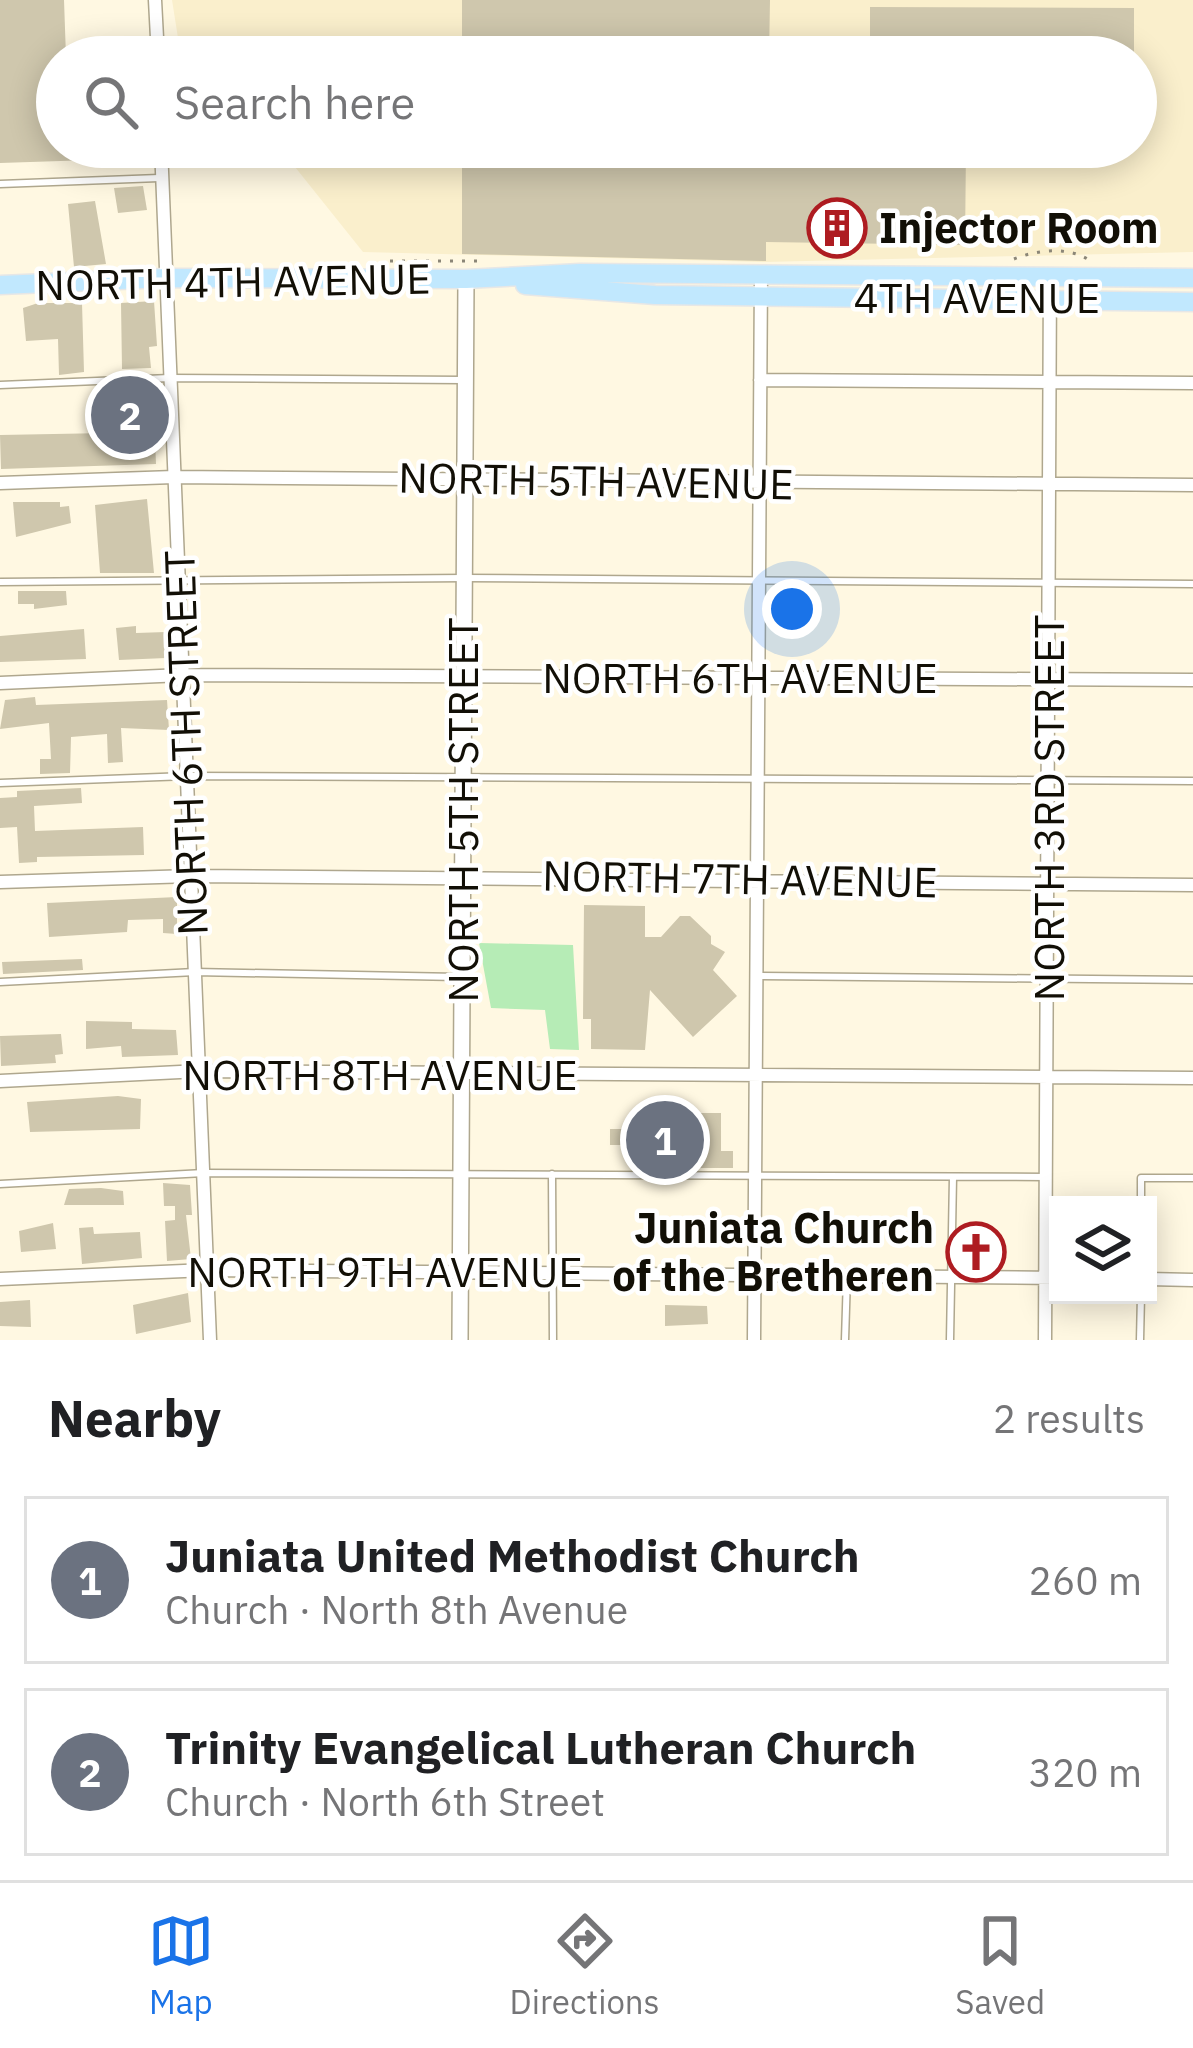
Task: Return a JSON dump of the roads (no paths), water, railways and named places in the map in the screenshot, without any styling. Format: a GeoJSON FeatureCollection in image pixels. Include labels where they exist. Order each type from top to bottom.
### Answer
{"type":"FeatureCollection","features":[{"type":"Feature","properties":{"kind":"main road","name":"NORTH 4TH AVENUE"},"geometry":{"type":"LineString","coordinates":[[0,286],[166,278],[466,280],[761,273]]}},
{"type":"Feature","properties":{"kind":"main road","name":"4TH AVENUE"},"geometry":{"type":"LineString","coordinates":[[761,273],[1193,278]]}},
{"type":"Feature","properties":{"kind":"main road","name":"NORTH 4TH AVENUE"},"geometry":{"type":"LineString","coordinates":[[466,280],[760,297]]}},
{"type":"Feature","properties":{"kind":"main road","name":"4TH AVENUE"},"geometry":{"type":"LineString","coordinates":[[760,297],[1050,296],[1193,302]]}},
{"type":"Feature","properties":{"kind":"street"},"geometry":{"type":"LineString","coordinates":[[155,0],[157,36]]}},
{"type":"Feature","properties":{"kind":"street","name":"NORTH 6TH STREET"},"geometry":{"type":"LineString","coordinates":[[162,168],[210,1340]]}},
{"type":"Feature","properties":{"kind":"street"},"geometry":{"type":"LineString","coordinates":[[754,1340],[752,1078],[761,273]]}},
{"type":"Feature","properties":{"kind":"street","name":"NORTH 3RD STREET"},"geometry":{"type":"LineString","coordinates":[[1049,1218],[1050,275]]}},
{"type":"Feature","properties":{"kind":"street","name":"NORTH 5TH STREET"},"geometry":{"type":"LineString","coordinates":[[460,1340],[466,280]]}},
{"type":"Feature","properties":{"kind":"street"},"geometry":{"type":"LineString","coordinates":[[760,380],[1193,383]]}},
{"type":"Feature","properties":{"kind":"street","name":"NORTH 5TH AVENUE"},"geometry":{"type":"LineString","coordinates":[[0,483],[174,477],[1193,484]]}},
{"type":"Feature","properties":{"kind":"street","name":"NORTH 6TH AVENUE"},"geometry":{"type":"LineString","coordinates":[[0,682],[184,675],[1193,680]]}},
{"type":"Feature","properties":{"kind":"street","name":"NORTH 7TH AVENUE"},"geometry":{"type":"LineString","coordinates":[[0,882],[191,876],[1193,884]]}},
{"type":"Feature","properties":{"kind":"street","name":"NORTH 8TH AVENUE"},"geometry":{"type":"LineString","coordinates":[[0,1081],[200,1071],[1193,1078]]}},
{"type":"Feature","properties":{"kind":"street","name":"NORTH 9TH AVENUE"},"geometry":{"type":"LineString","coordinates":[[0,1279],[207,1270],[1049,1278]]}},
{"type":"Feature","properties":{"kind":"street"},"geometry":{"type":"LineString","coordinates":[[1157,1279],[1193,1280]]}},
{"type":"Feature","properties":{"kind":"street","name":"NORTH 3RD STREET"},"geometry":{"type":"LineString","coordinates":[[1045,1340],[1049,1304]]}},
{"type":"Feature","properties":{"kind":"lane"},"geometry":{"type":"LineString","coordinates":[[0,184],[163,178]]}},
{"type":"Feature","properties":{"kind":"lane"},"geometry":{"type":"LineString","coordinates":[[0,385],[170,378],[466,380]]}},
{"type":"Feature","properties":{"kind":"lane"},"geometry":{"type":"LineString","coordinates":[[0,582],[758,578],[1193,584]]}},
{"type":"Feature","properties":{"kind":"lane"},"geometry":{"type":"LineString","coordinates":[[0,783],[187,776],[1193,781]]}},
{"type":"Feature","properties":{"kind":"lane"},"geometry":{"type":"LineString","coordinates":[[0,982],[195,972],[462,977]]}},
{"type":"Feature","properties":{"kind":"lane"},"geometry":{"type":"LineString","coordinates":[[754,976],[1193,980]]}},
{"type":"Feature","properties":{"kind":"lane"},"geometry":{"type":"LineString","coordinates":[[0,1184],[204,1173],[1047,1178]]}},
{"type":"Feature","properties":{"kind":"lane"},"geometry":{"type":"LineString","coordinates":[[552,1174],[553,1340]]}},
{"type":"Feature","properties":{"kind":"lane"},"geometry":{"type":"LineString","coordinates":[[950,1340],[953,1177]]}},
{"type":"Feature","properties":{"kind":"lane"},"geometry":{"type":"LineString","coordinates":[[1141,1196],[1141,1178],[1193,1178]]}},
{"type":"Feature","properties":{"kind":"lane"},"geometry":{"type":"LineString","coordinates":[[845,1340],[847,1276]]}},
{"type":"Feature","properties":{"kind":"lane"},"geometry":{"type":"LineString","coordinates":[[1140,1340],[1141,1304]]}},
{"type":"Feature","properties":{"kind":"place","name":"Injector Room"},"geometry":{"type":"Point","coordinates":[837,228]}},
{"type":"Feature","properties":{"kind":"place","name":"Trinity Evangelical Lutheran Church"},"geometry":{"type":"Point","coordinates":[130,415]}},
{"type":"Feature","properties":{"kind":"place","name":"Juniata United Methodist Church"},"geometry":{"type":"Point","coordinates":[665,1140]}},
{"type":"Feature","properties":{"kind":"place","name":"Juniata Church of the Bretheren"},"geometry":{"type":"Point","coordinates":[976,1252]}}]}
